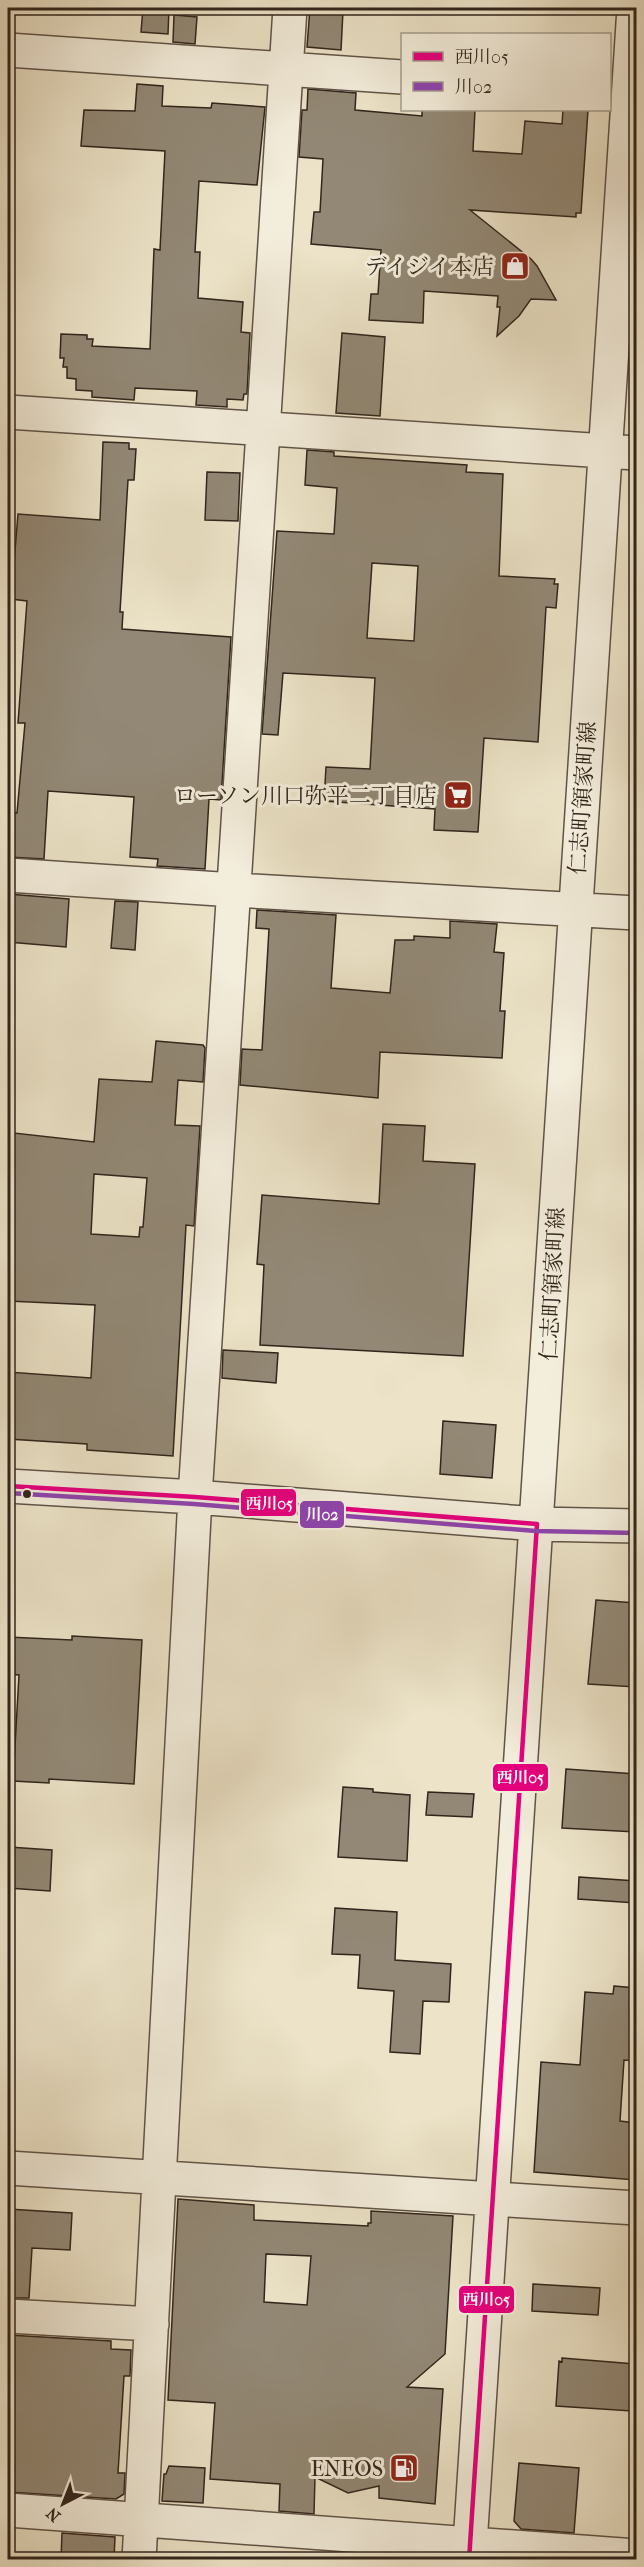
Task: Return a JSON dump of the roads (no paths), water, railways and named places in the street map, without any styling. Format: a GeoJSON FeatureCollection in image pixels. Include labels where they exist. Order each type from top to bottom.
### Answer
{"type":"FeatureCollection","features":[{"type":"Feature","properties":{"kind":"street"},"geometry":{"type":"LineString","coordinates":[[139,2559],[195,1497],[290,8]]}},
{"type":"Feature","properties":{"kind":"street","name":"仁志町領家町線"},"geometry":{"type":"LineString","coordinates":[[470,2551],[575,909],[621,452],[619,95],[634,8]]}},
{"type":"Feature","properties":{"kind":"street"},"geometry":{"type":"LineString","coordinates":[[8,50],[401,77]]}},
{"type":"Feature","properties":{"kind":"street"},"geometry":{"type":"LineString","coordinates":[[8,412],[621,452]]}},
{"type":"Feature","properties":{"kind":"street"},"geometry":{"type":"LineString","coordinates":[[8,875],[234,891],[636,913]]}},
{"type":"Feature","properties":{"kind":"street"},"geometry":{"type":"LineString","coordinates":[[8,1486],[195,1497],[537,1524],[636,1526]]}},
{"type":"Feature","properties":{"kind":"street"},"geometry":{"type":"LineString","coordinates":[[8,2168],[636,2208]]}},
{"type":"Feature","properties":{"kind":"street"},"geometry":{"type":"LineString","coordinates":[[8,2316],[153,2324]]}},
{"type":"Feature","properties":{"kind":"street"},"geometry":{"type":"LineString","coordinates":[[8,2510],[470,2551],[636,2556]]}},
{"type":"Feature","properties":{"kind":"place","name":"デイジイ本店"},"geometry":{"type":"Point","coordinates":[515,266]}},
{"type":"Feature","properties":{"kind":"place","name":"ローソン川口弥平二丁目店"},"geometry":{"type":"Point","coordinates":[458,795]}},
{"type":"Feature","properties":{"kind":"place","name":"ENEOS"},"geometry":{"type":"Point","coordinates":[404,2468]}}]}
